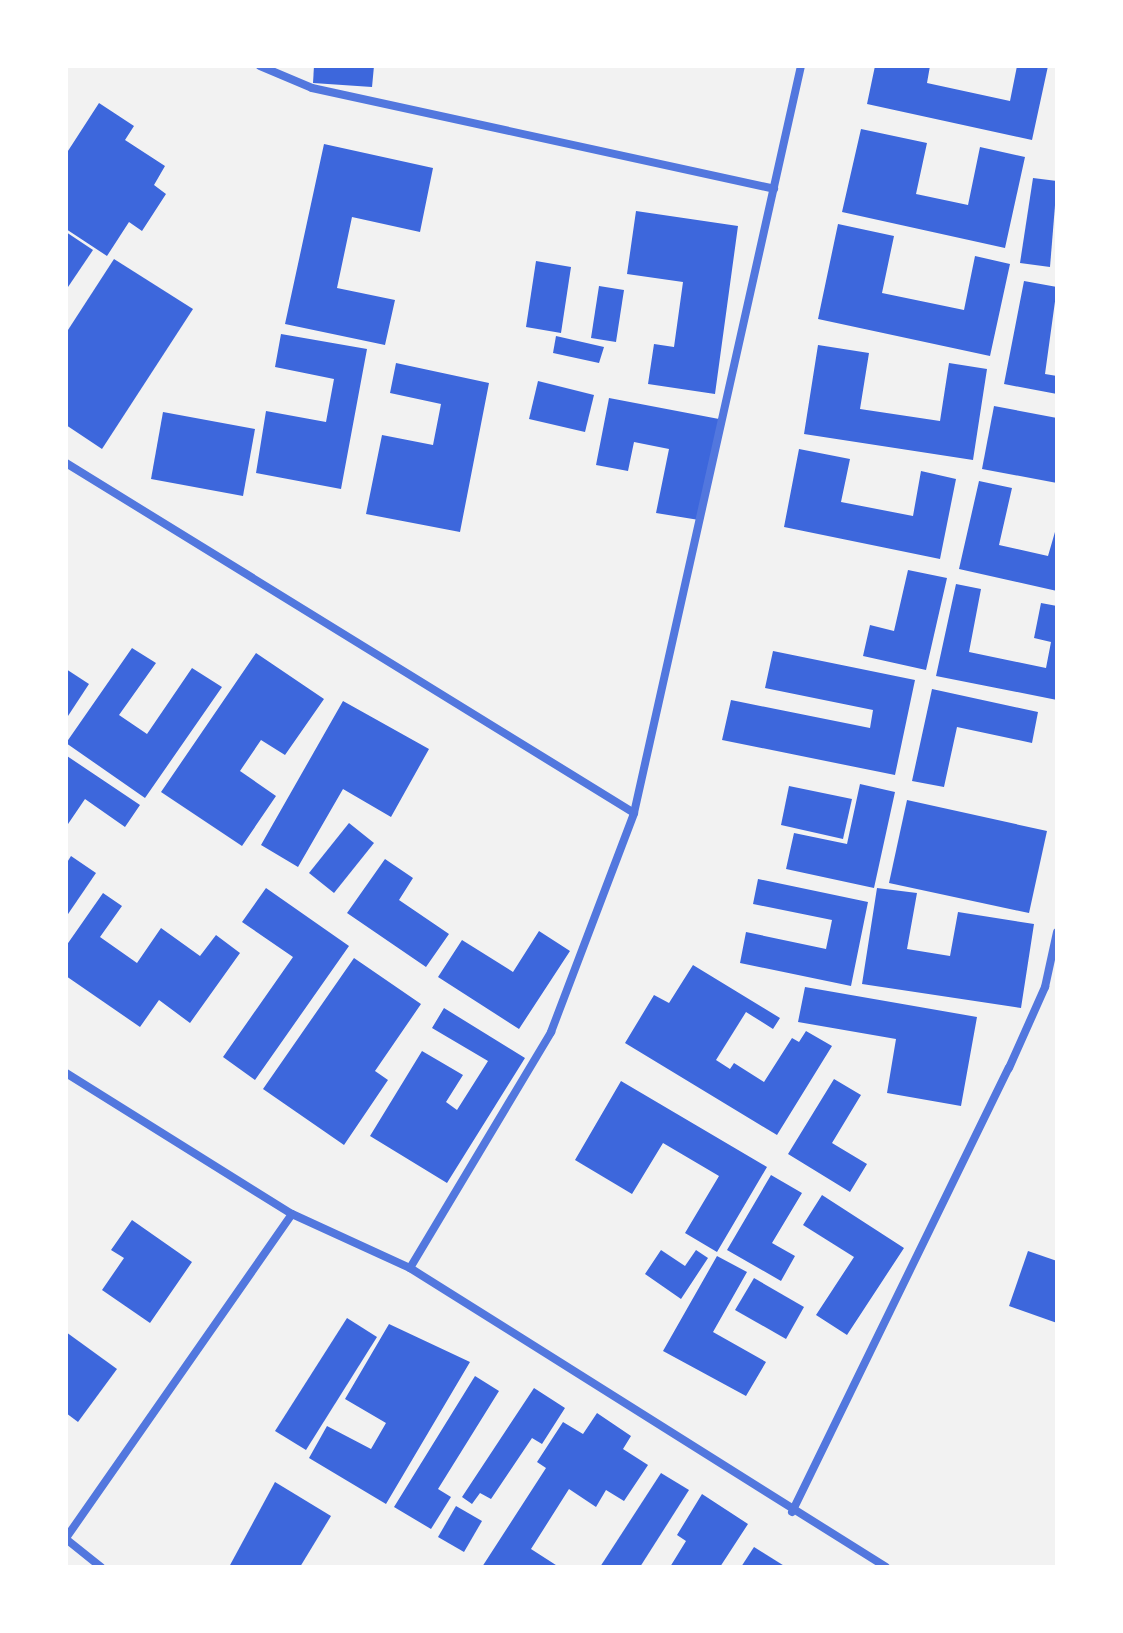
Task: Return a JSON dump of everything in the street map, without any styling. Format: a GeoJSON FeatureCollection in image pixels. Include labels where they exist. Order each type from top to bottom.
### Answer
{"type":"FeatureCollection","features":[{"type":"Feature","properties":{"kind":"street"},"geometry":{"type":"LineString","coordinates":[[260,66],[312,88],[774,189]]}},
{"type":"Feature","properties":{"kind":"street"},"geometry":{"type":"LineString","coordinates":[[410,1268],[551,1032],[634,813],[801,66]]}},
{"type":"Feature","properties":{"kind":"street"},"geometry":{"type":"LineString","coordinates":[[66,463],[634,813]]}},
{"type":"Feature","properties":{"kind":"street"},"geometry":{"type":"LineString","coordinates":[[792,1512],[1009,1068],[1045,987],[1057,932]]}},
{"type":"Feature","properties":{"kind":"street"},"geometry":{"type":"LineString","coordinates":[[66,1073],[292,1214],[410,1268],[792,1512],[886,1567]]}},
{"type":"Feature","properties":{"kind":"street"},"geometry":{"type":"LineString","coordinates":[[101,1567],[66,1538],[292,1214]]}},
{"type":"Feature","properties":{"kind":"building"},"geometry":{"type":"Polygon","coordinates":[[[314,66],[374,66],[372,87],[313,83],[314,66]]]}},
{"type":"Feature","properties":{"kind":"building"},"geometry":{"type":"Polygon","coordinates":[[[875,66],[930,66],[927,83],[1010,101],[1017,66],[1048,66],[1032,140],[867,104],[875,66]]]}},
{"type":"Feature","properties":{"kind":"building"},"geometry":{"type":"Polygon","coordinates":[[[99,103],[134,126],[125,140],[165,166],[154,185],[166,194],[142,231],[129,222],[107,256],[66,229],[66,154],[99,103]]]}},
{"type":"Feature","properties":{"kind":"building"},"geometry":{"type":"Polygon","coordinates":[[[861,129],[927,143],[916,194],[968,205],[980,147],[1025,157],[1005,248],[842,212],[861,129]]]}},
{"type":"Feature","properties":{"kind":"building"},"geometry":{"type":"Polygon","coordinates":[[[324,144],[433,168],[420,232],[352,217],[337,288],[395,300],[385,345],[285,324],[324,144]]]}},
{"type":"Feature","properties":{"kind":"building"},"geometry":{"type":"Polygon","coordinates":[[[1033,178],[1057,181],[1050,267],[1020,263],[1033,178]]]}},
{"type":"Feature","properties":{"kind":"building"},"geometry":{"type":"Polygon","coordinates":[[[636,211],[738,226],[715,394],[648,384],[654,344],[674,347],[683,282],[627,274],[636,211]]]}},
{"type":"Feature","properties":{"kind":"building"},"geometry":{"type":"Polygon","coordinates":[[[838,224],[894,236],[882,293],[964,310],[975,256],[1010,264],[990,356],[818,319],[838,224]]]}},
{"type":"Feature","properties":{"kind":"building"},"geometry":{"type":"Polygon","coordinates":[[[66,232],[93,250],[66,290],[66,232]]]}},
{"type":"Feature","properties":{"kind":"building"},"geometry":{"type":"Polygon","coordinates":[[[114,259],[193,309],[102,449],[66,425],[66,333],[114,259]]]}},
{"type":"Feature","properties":{"kind":"building"},"geometry":{"type":"Polygon","coordinates":[[[536,261],[571,267],[561,333],[526,327],[536,261]]]}},
{"type":"Feature","properties":{"kind":"building"},"geometry":{"type":"Polygon","coordinates":[[[1024,281],[1057,287],[1045,374],[1057,376],[1057,394],[1004,384],[1024,281]]]}},
{"type":"Feature","properties":{"kind":"building"},"geometry":{"type":"Polygon","coordinates":[[[599,286],[624,290],[616,342],[591,338],[599,286]]]}},
{"type":"Feature","properties":{"kind":"building"},"geometry":{"type":"Polygon","coordinates":[[[281,334],[367,349],[341,489],[256,473],[266,411],[326,422],[334,379],[275,367],[281,334]]]}},
{"type":"Feature","properties":{"kind":"building"},"geometry":{"type":"Polygon","coordinates":[[[556,336],[604,347],[599,363],[553,353],[556,336]]]}},
{"type":"Feature","properties":{"kind":"building"},"geometry":{"type":"Polygon","coordinates":[[[818,345],[869,353],[860,409],[940,421],[949,363],[987,369],[973,460],[804,434],[818,345]]]}},
{"type":"Feature","properties":{"kind":"building"},"geometry":{"type":"Polygon","coordinates":[[[396,363],[489,383],[460,532],[366,514],[382,435],[433,445],[441,404],[390,393],[396,363]]]}},
{"type":"Feature","properties":{"kind":"building"},"geometry":{"type":"Polygon","coordinates":[[[538,381],[594,395],[585,432],[529,419],[538,381]]]}},
{"type":"Feature","properties":{"kind":"building"},"geometry":{"type":"Polygon","coordinates":[[[609,398],[719,419],[699,520],[656,513],[669,449],[634,442],[628,471],[596,465],[609,398]]]}},
{"type":"Feature","properties":{"kind":"building"},"geometry":{"type":"Polygon","coordinates":[[[994,406],[1057,418],[1057,483],[982,469],[994,406]]]}},
{"type":"Feature","properties":{"kind":"building"},"geometry":{"type":"Polygon","coordinates":[[[163,412],[255,429],[243,496],[151,479],[163,412]]]}},
{"type":"Feature","properties":{"kind":"building"},"geometry":{"type":"Polygon","coordinates":[[[799,449],[850,459],[841,502],[913,516],[921,471],[956,479],[940,559],[784,527],[799,449]]]}},
{"type":"Feature","properties":{"kind":"building"},"geometry":{"type":"Polygon","coordinates":[[[979,481],[1012,488],[999,545],[1048,556],[1057,525],[1057,591],[959,569],[979,481]]]}},
{"type":"Feature","properties":{"kind":"building"},"geometry":{"type":"Polygon","coordinates":[[[908,570],[947,578],[926,670],[863,656],[870,625],[894,631],[908,570]]]}},
{"type":"Feature","properties":{"kind":"building"},"geometry":{"type":"Polygon","coordinates":[[[956,584],[981,589],[969,652],[1046,668],[1051,642],[1034,638],[1041,603],[1057,606],[1057,700],[936,676],[956,584]]]}},
{"type":"Feature","properties":{"kind":"building"},"geometry":{"type":"Polygon","coordinates":[[[132,648],[156,663],[119,715],[147,734],[192,668],[222,687],[145,798],[66,743],[132,648]]]}},
{"type":"Feature","properties":{"kind":"building"},"geometry":{"type":"Polygon","coordinates":[[[773,651],[915,680],[895,775],[722,740],[731,700],[870,728],[873,710],[765,688],[773,651]]]}},
{"type":"Feature","properties":{"kind":"building"},"geometry":{"type":"Polygon","coordinates":[[[256,653],[324,699],[285,755],[261,740],[240,771],[276,796],[242,846],[161,792],[256,653]]]}},
{"type":"Feature","properties":{"kind":"building"},"geometry":{"type":"Polygon","coordinates":[[[66,669],[89,684],[66,719],[66,669]]]}},
{"type":"Feature","properties":{"kind":"building"},"geometry":{"type":"Polygon","coordinates":[[[932,689],[1038,712],[1032,743],[957,727],[944,787],[912,781],[932,689]]]}},
{"type":"Feature","properties":{"kind":"building"},"geometry":{"type":"Polygon","coordinates":[[[343,701],[429,749],[391,817],[343,789],[298,867],[261,845],[343,701]]]}},
{"type":"Feature","properties":{"kind":"building"},"geometry":{"type":"Polygon","coordinates":[[[67,756],[140,805],[125,827],[85,799],[66,827],[67,756]]]}},
{"type":"Feature","properties":{"kind":"building"},"geometry":{"type":"Polygon","coordinates":[[[860,784],[895,792],[874,888],[786,869],[794,833],[847,844],[860,784]]]}},
{"type":"Feature","properties":{"kind":"building"},"geometry":{"type":"Polygon","coordinates":[[[789,786],[852,799],[843,839],[781,825],[789,786]]]}},
{"type":"Feature","properties":{"kind":"building"},"geometry":{"type":"Polygon","coordinates":[[[907,800],[1047,831],[1029,913],[889,883],[907,800]]]}},
{"type":"Feature","properties":{"kind":"building"},"geometry":{"type":"Polygon","coordinates":[[[349,823],[374,843],[334,893],[309,873],[349,823]]]}},
{"type":"Feature","properties":{"kind":"building"},"geometry":{"type":"Polygon","coordinates":[[[71,856],[96,873],[66,917],[66,864],[71,856]]]}},
{"type":"Feature","properties":{"kind":"building"},"geometry":{"type":"Polygon","coordinates":[[[385,859],[413,878],[399,900],[449,934],[426,967],[347,913],[385,859]]]}},
{"type":"Feature","properties":{"kind":"building"},"geometry":{"type":"Polygon","coordinates":[[[758,879],[868,902],[851,986],[740,963],[746,932],[826,949],[832,920],[753,904],[758,879]]]}},
{"type":"Feature","properties":{"kind":"building"},"geometry":{"type":"Polygon","coordinates":[[[266,888],[349,946],[255,1080],[223,1057],[293,957],[242,922],[266,888]]]}},
{"type":"Feature","properties":{"kind":"building"},"geometry":{"type":"Polygon","coordinates":[[[877,888],[917,893],[907,949],[950,956],[958,912],[1034,924],[1021,1008],[862,984],[877,888]]]}},
{"type":"Feature","properties":{"kind":"building"},"geometry":{"type":"Polygon","coordinates":[[[103,893],[122,906],[100,937],[137,963],[161,928],[200,956],[216,935],[240,953],[190,1023],[159,1000],[140,1027],[66,976],[66,946],[103,893]]]}},
{"type":"Feature","properties":{"kind":"building"},"geometry":{"type":"Polygon","coordinates":[[[539,931],[570,951],[519,1029],[438,977],[462,940],[513,972],[539,931]]]}},
{"type":"Feature","properties":{"kind":"building"},"geometry":{"type":"Polygon","coordinates":[[[354,958],[421,1004],[375,1071],[388,1080],[344,1145],[263,1089],[354,958]]]}},
{"type":"Feature","properties":{"kind":"building"},"geometry":{"type":"Polygon","coordinates":[[[693,965],[780,1018],[773,1029],[746,1012],[716,1060],[730,1069],[734,1063],[764,1082],[792,1038],[799,1042],[806,1031],[832,1046],[777,1135],[625,1043],[654,995],[669,1003],[693,965]]]}},
{"type":"Feature","properties":{"kind":"building"},"geometry":{"type":"Polygon","coordinates":[[[805,987],[977,1017],[961,1106],[887,1093],[896,1039],[798,1022],[805,987]]]}},
{"type":"Feature","properties":{"kind":"building"},"geometry":{"type":"Polygon","coordinates":[[[444,1008],[525,1058],[447,1183],[370,1136],[422,1051],[463,1075],[446,1102],[457,1110],[488,1061],[432,1028],[444,1008]]]}},
{"type":"Feature","properties":{"kind":"building"},"geometry":{"type":"Polygon","coordinates":[[[834,1079],[861,1095],[832,1143],[867,1164],[850,1192],[788,1154],[834,1079]]]}},
{"type":"Feature","properties":{"kind":"building"},"geometry":{"type":"Polygon","coordinates":[[[621,1081],[767,1167],[717,1252],[685,1233],[719,1176],[663,1143],[632,1194],[575,1160],[621,1081]]]}},
{"type":"Feature","properties":{"kind":"building"},"geometry":{"type":"Polygon","coordinates":[[[771,1175],[802,1193],[772,1243],[795,1256],[781,1281],[727,1250],[771,1175]]]}},
{"type":"Feature","properties":{"kind":"building"},"geometry":{"type":"Polygon","coordinates":[[[822,1195],[904,1248],[847,1335],[816,1315],[854,1257],[803,1225],[822,1195]]]}},
{"type":"Feature","properties":{"kind":"building"},"geometry":{"type":"Polygon","coordinates":[[[132,1220],[192,1262],[150,1323],[102,1290],[124,1258],[111,1250],[132,1220]]]}},
{"type":"Feature","properties":{"kind":"building"},"geometry":{"type":"Polygon","coordinates":[[[661,1250],[685,1266],[696,1250],[708,1258],[681,1299],[645,1274],[661,1250]]]}},
{"type":"Feature","properties":{"kind":"building"},"geometry":{"type":"Polygon","coordinates":[[[1028,1251],[1057,1261],[1057,1323],[1009,1306],[1028,1251]]]}},
{"type":"Feature","properties":{"kind":"building"},"geometry":{"type":"Polygon","coordinates":[[[717,1256],[747,1272],[713,1332],[766,1362],[746,1396],[663,1351],[717,1256]]]}},
{"type":"Feature","properties":{"kind":"building"},"geometry":{"type":"Polygon","coordinates":[[[754,1278],[804,1307],[786,1339],[735,1310],[754,1278]]]}},
{"type":"Feature","properties":{"kind":"building"},"geometry":{"type":"Polygon","coordinates":[[[347,1318],[377,1337],[306,1450],[275,1431],[347,1318]]]}},
{"type":"Feature","properties":{"kind":"building"},"geometry":{"type":"Polygon","coordinates":[[[389,1324],[470,1362],[386,1504],[309,1458],[327,1426],[371,1449],[386,1423],[345,1399],[389,1324]]]}},
{"type":"Feature","properties":{"kind":"building"},"geometry":{"type":"Polygon","coordinates":[[[66,1332],[117,1369],[78,1422],[66,1413],[66,1332]]]}},
{"type":"Feature","properties":{"kind":"building"},"geometry":{"type":"Polygon","coordinates":[[[475,1376],[499,1391],[438,1489],[451,1497],[431,1529],[394,1507],[475,1376]]]}},
{"type":"Feature","properties":{"kind":"building"},"geometry":{"type":"Polygon","coordinates":[[[534,1388],[565,1408],[542,1444],[532,1438],[491,1499],[480,1493],[472,1504],[462,1497],[534,1388]]]}},
{"type":"Feature","properties":{"kind":"building"},"geometry":{"type":"Polygon","coordinates":[[[597,1413],[631,1436],[623,1449],[648,1465],[624,1501],[606,1490],[596,1507],[569,1489],[531,1549],[559,1567],[482,1567],[546,1468],[537,1462],[563,1422],[583,1434],[597,1413]]]}},
{"type":"Feature","properties":{"kind":"building"},"geometry":{"type":"Polygon","coordinates":[[[661,1473],[689,1490],[640,1567],[600,1567],[661,1473]]]}},
{"type":"Feature","properties":{"kind":"building"},"geometry":{"type":"Polygon","coordinates":[[[275,1482],[331,1516],[300,1567],[229,1567],[275,1482]]]}},
{"type":"Feature","properties":{"kind":"building"},"geometry":{"type":"Polygon","coordinates":[[[702,1494],[748,1524],[720,1567],[670,1567],[686,1541],[677,1535],[702,1494]]]}},
{"type":"Feature","properties":{"kind":"building"},"geometry":{"type":"Polygon","coordinates":[[[456,1506],[482,1521],[464,1552],[438,1537],[456,1506]]]}},
{"type":"Feature","properties":{"kind":"building"},"geometry":{"type":"Polygon","coordinates":[[[754,1547],[786,1567],[741,1567],[754,1547]]]}}]}
